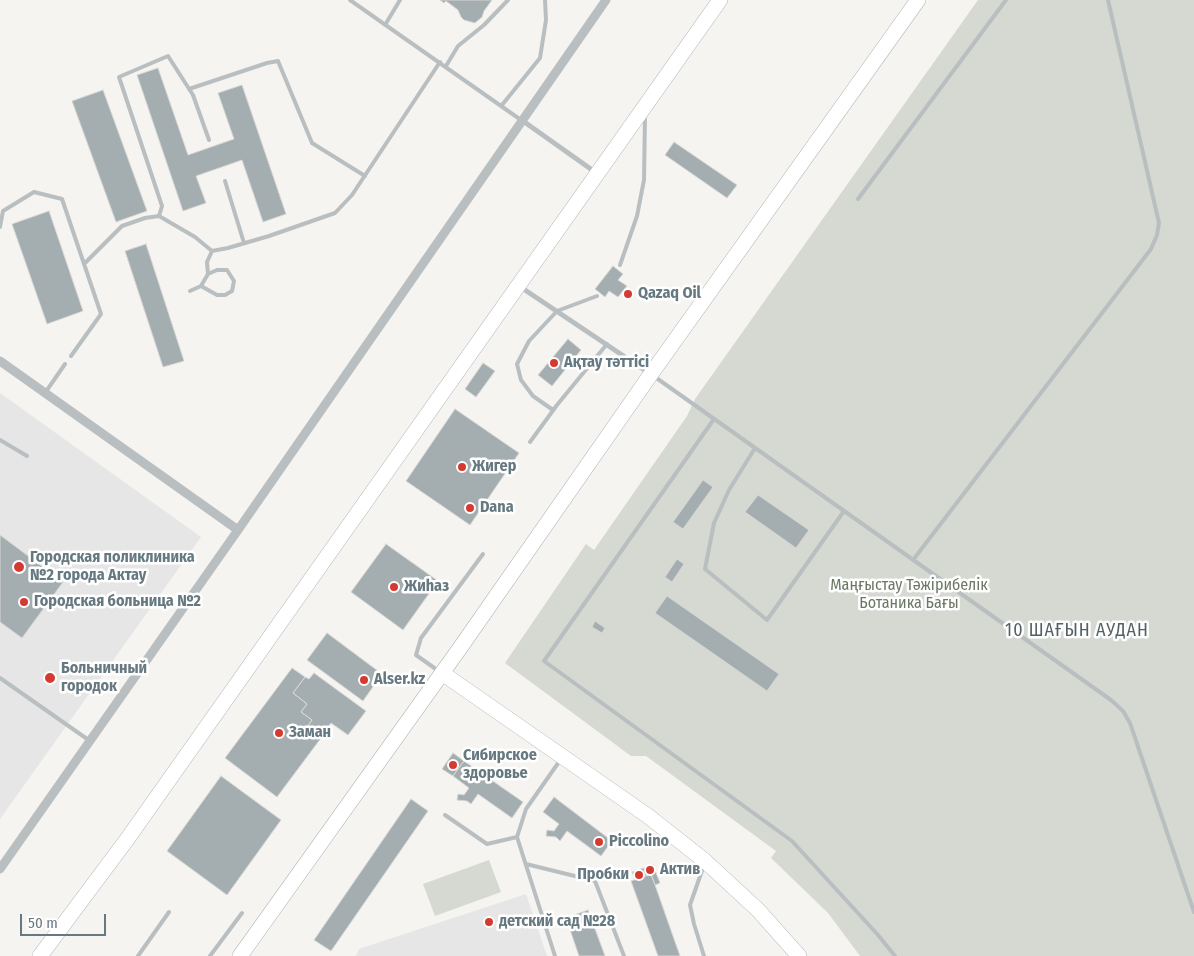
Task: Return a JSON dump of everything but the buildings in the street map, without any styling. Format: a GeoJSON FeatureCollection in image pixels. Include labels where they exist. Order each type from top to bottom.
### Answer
{"type":"FeatureCollection","features":[{"type":"Feature","properties":{"kind":"main road"},"geometry":{"type":"LineString","coordinates":[[40,956],[128,838],[720,0]]}},
{"type":"Feature","properties":{"kind":"main road"},"geometry":{"type":"LineString","coordinates":[[240,956],[918,0]]}},
{"type":"Feature","properties":{"kind":"main road"},"geometry":{"type":"LineString","coordinates":[[442,673],[648,816],[705,861],[758,910],[799,956]]}},
{"type":"Feature","properties":{"kind":"street"},"geometry":{"type":"LineString","coordinates":[[0,869],[606,0]]}},
{"type":"Feature","properties":{"kind":"street"},"geometry":{"type":"LineString","coordinates":[[523,121],[598,173]]}},
{"type":"Feature","properties":{"kind":"street"},"geometry":{"type":"LineString","coordinates":[[519,285],[651,374]]}},
{"type":"Feature","properties":{"kind":"street"},"geometry":{"type":"LineString","coordinates":[[0,361],[238,530]]}},
{"type":"Feature","properties":{"kind":"lane"},"geometry":{"type":"LineString","coordinates":[[350,0],[523,121]]}},
{"type":"Feature","properties":{"kind":"lane"},"geometry":{"type":"LineString","coordinates":[[385,25],[400,0]]}},
{"type":"Feature","properties":{"kind":"lane"},"geometry":{"type":"LineString","coordinates":[[446,66],[458,46],[484,25],[508,0]]}},
{"type":"Feature","properties":{"kind":"lane"},"geometry":{"type":"LineString","coordinates":[[502,105],[540,58],[546,20],[545,0]]}},
{"type":"Feature","properties":{"kind":"lane"},"geometry":{"type":"LineString","coordinates":[[858,199],[1006,0]]}},
{"type":"Feature","properties":{"kind":"lane"},"geometry":{"type":"LineString","coordinates":[[913,560],[1151,249],[1156,235],[1159,222],[1108,0]]}},
{"type":"Feature","properties":{"kind":"lane"},"geometry":{"type":"LineString","coordinates":[[159,216],[162,206],[119,77],[168,56],[193,96],[209,140]]}},
{"type":"Feature","properties":{"kind":"lane"},"geometry":{"type":"LineString","coordinates":[[189,89],[278,61],[312,143],[365,176]]}},
{"type":"Feature","properties":{"kind":"lane"},"geometry":{"type":"LineString","coordinates":[[212,251],[244,243],[335,213],[352,195],[440,62]]}},
{"type":"Feature","properties":{"kind":"lane"},"geometry":{"type":"LineString","coordinates":[[620,265],[637,216],[644,180],[646,107]]}},
{"type":"Feature","properties":{"kind":"lane"},"geometry":{"type":"LineString","coordinates":[[225,181],[244,243]]}},
{"type":"Feature","properties":{"kind":"lane"},"geometry":{"type":"LineString","coordinates":[[0,227],[3,210],[34,192],[62,199],[101,314],[71,356]]}},
{"type":"Feature","properties":{"kind":"lane"},"geometry":{"type":"LineString","coordinates":[[84,264],[122,226],[145,218],[159,216],[194,237],[212,251]]}},
{"type":"Feature","properties":{"kind":"lane"},"geometry":{"type":"LineString","coordinates":[[190,291],[201,286],[208,274],[207,262],[212,251]]}},
{"type":"Feature","properties":{"kind":"lane"},"geometry":{"type":"LineString","coordinates":[[201,286],[217,294],[225,295],[232,291],[234,281],[227,270],[217,270],[208,274]]}},
{"type":"Feature","properties":{"kind":"lane"},"geometry":{"type":"LineString","coordinates":[[553,410],[533,396],[521,380],[517,364],[529,342],[557,311],[597,296]]}},
{"type":"Feature","properties":{"kind":"lane"},"geometry":{"type":"LineString","coordinates":[[530,442],[553,410],[607,344]]}},
{"type":"Feature","properties":{"kind":"lane"},"geometry":{"type":"LineString","coordinates":[[45,393],[65,364]]}},
{"type":"Feature","properties":{"kind":"lane"},"geometry":{"type":"LineString","coordinates":[[651,374],[1111,700],[1123,711],[1130,723],[1194,912]]}},
{"type":"Feature","properties":{"kind":"lane"},"geometry":{"type":"LineString","coordinates":[[714,419],[544,661],[792,841],[895,956]]}},
{"type":"Feature","properties":{"kind":"lane"},"geometry":{"type":"LineString","coordinates":[[0,440],[27,456]]}},
{"type":"Feature","properties":{"kind":"lane"},"geometry":{"type":"LineString","coordinates":[[755,448],[728,490],[714,523],[705,569],[767,620],[844,511]]}},
{"type":"Feature","properties":{"kind":"lane"},"geometry":{"type":"LineString","coordinates":[[442,673],[416,655],[421,638],[483,554]]}},
{"type":"Feature","properties":{"kind":"lane"},"geometry":{"type":"LineString","coordinates":[[0,678],[90,741]]}},
{"type":"Feature","properties":{"kind":"lane"},"geometry":{"type":"LineString","coordinates":[[556,956],[517,837],[526,809],[562,756]]}},
{"type":"Feature","properties":{"kind":"lane"},"geometry":{"type":"LineString","coordinates":[[445,815],[487,844],[517,837]]}},
{"type":"Feature","properties":{"kind":"lane"},"geometry":{"type":"LineString","coordinates":[[704,956],[690,905],[705,861]]}},
{"type":"Feature","properties":{"kind":"lane"},"geometry":{"type":"LineString","coordinates":[[526,864],[595,881],[624,956]]}},
{"type":"Feature","properties":{"kind":"lane"},"geometry":{"type":"LineString","coordinates":[[138,956],[169,912]]}},
{"type":"Feature","properties":{"kind":"lane"},"geometry":{"type":"LineString","coordinates":[[210,956],[242,913]]}},
{"type":"Feature","properties":{"kind":"shaded area","name":"Больничный городок"},"geometry":{"type":"Polygon","coordinates":[[[0,393],[201,537],[0,819],[0,393]]]}},
{"type":"Feature","properties":{"kind":"shaded area","name":"детский сад №28"},"geometry":{"type":"Polygon","coordinates":[[[526,894],[547,956],[356,956],[359,949],[526,894]]]}},
{"type":"Feature","properties":{"kind":"green space","name":"Маңғыстау Тәжірибелік Ботаника Бағы"},"geometry":{"type":"Polygon","coordinates":[[[978,0],[1194,0],[1194,956],[860,956],[828,913],[771,858],[776,851],[646,756],[631,756],[505,663],[586,544],[594,550],[687,416],[695,399],[978,0]]]}},
{"type":"Feature","properties":{"kind":"green space"},"geometry":{"type":"Polygon","coordinates":[[[489,860],[501,892],[435,916],[423,884],[489,860]]]}},
{"type":"Feature","properties":{"kind":"place","name":"Qazaq Oil"},"geometry":{"type":"Point","coordinates":[628,294]}},
{"type":"Feature","properties":{"kind":"place","name":"Ақтау тәттісі"},"geometry":{"type":"Point","coordinates":[554,363]}},
{"type":"Feature","properties":{"kind":"place","name":"Жигер"},"geometry":{"type":"Point","coordinates":[462,467]}},
{"type":"Feature","properties":{"kind":"place","name":"Dana"},"geometry":{"type":"Point","coordinates":[470,508]}},
{"type":"Feature","properties":{"kind":"place","name":"Городская поликлиника №2 города Актау"},"geometry":{"type":"Point","coordinates":[19,567]}},
{"type":"Feature","properties":{"kind":"place","name":"Жиhаз"},"geometry":{"type":"Point","coordinates":[394,587]}},
{"type":"Feature","properties":{"kind":"place","name":"Городская больница №2"},"geometry":{"type":"Point","coordinates":[24,602]}},
{"type":"Feature","properties":{"kind":"place","name":"Больничный городок"},"geometry":{"type":"Point","coordinates":[50,678]}},
{"type":"Feature","properties":{"kind":"place","name":"Alser.kz"},"geometry":{"type":"Point","coordinates":[364,680]}},
{"type":"Feature","properties":{"kind":"place","name":"Заман"},"geometry":{"type":"Point","coordinates":[279,733]}},
{"type":"Feature","properties":{"kind":"place","name":"Сибирское здоровье"},"geometry":{"type":"Point","coordinates":[453,765]}},
{"type":"Feature","properties":{"kind":"place","name":"Piccolino"},"geometry":{"type":"Point","coordinates":[599,842]}},
{"type":"Feature","properties":{"kind":"place","name":"Актив"},"geometry":{"type":"Point","coordinates":[650,870]}},
{"type":"Feature","properties":{"kind":"place","name":"Пробки"},"geometry":{"type":"Point","coordinates":[639,875]}},
{"type":"Feature","properties":{"kind":"place","name":"детский сад №28"},"geometry":{"type":"Point","coordinates":[489,922]}},
{"type":"Feature","properties":{"kind":"district","name":"10 ШАҒЫН АУДАН"},"geometry":{"type":"Point","coordinates":[1077,631]}}]}
